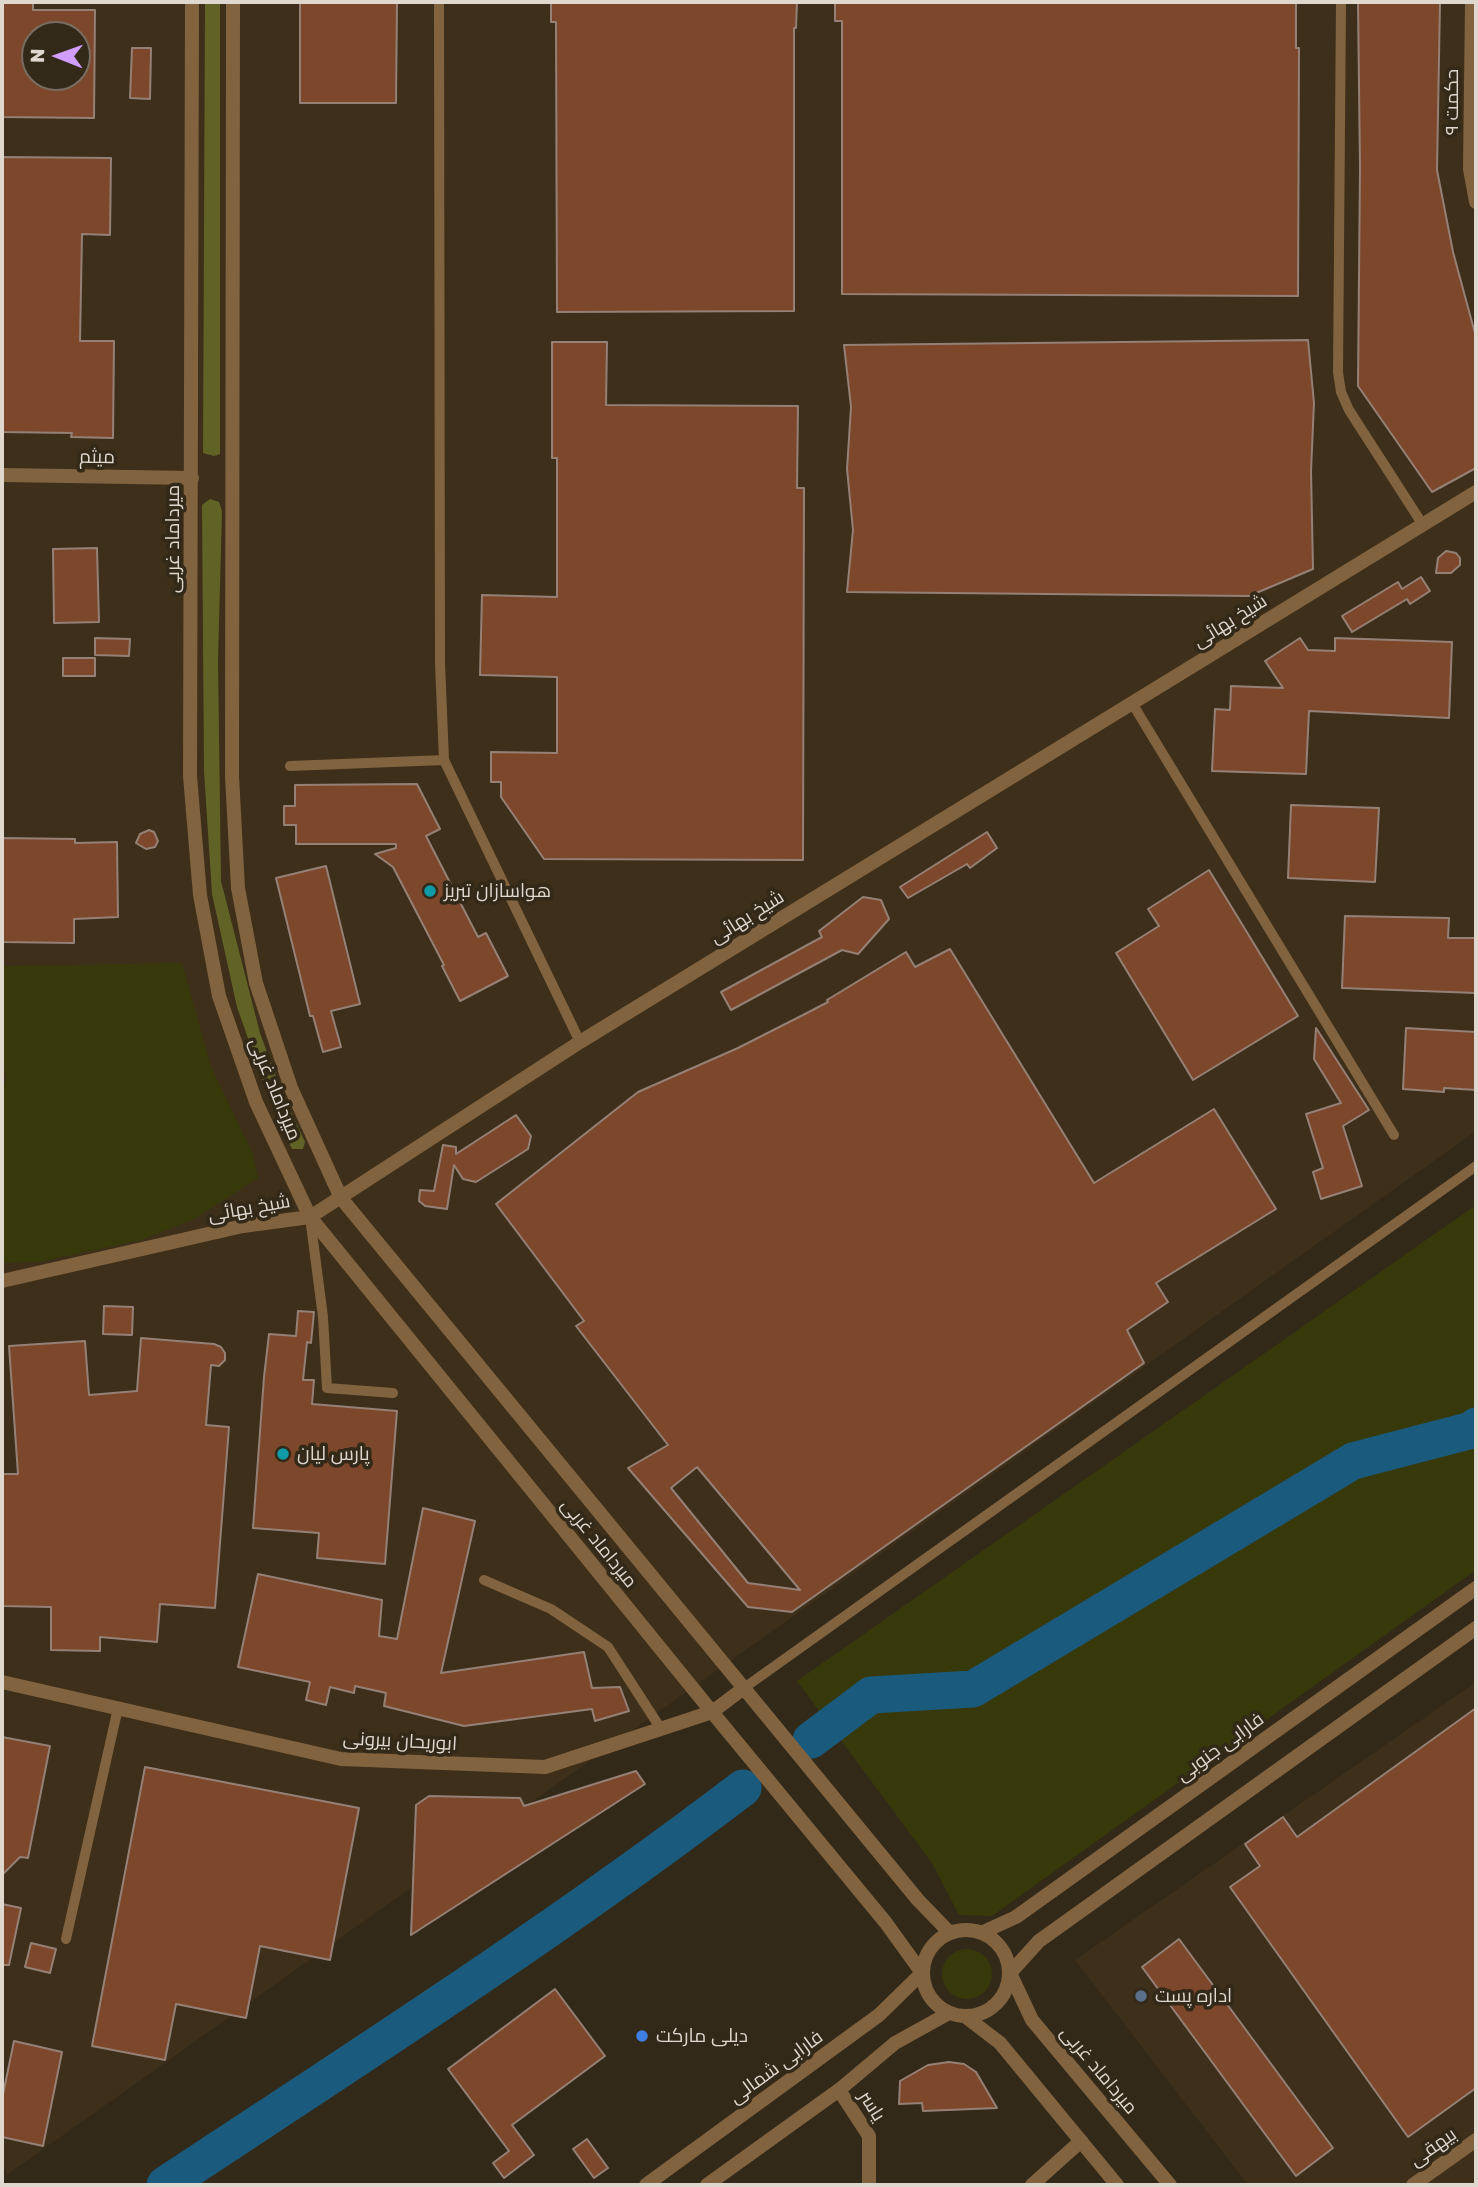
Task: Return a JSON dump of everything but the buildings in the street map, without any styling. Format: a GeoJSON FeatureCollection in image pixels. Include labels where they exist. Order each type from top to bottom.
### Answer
{"type":"FeatureCollection","features":[{"type":"Feature","properties":{"kind":"street","name":"میرداماد غربی"},"geometry":{"type":"LineString","coordinates":[[192,2],[190,776],[200,895],[219,996],[256,1102],[310,1217],[886,1923],[922,1973]]}},
{"type":"Feature","properties":{"kind":"street","name":"میرداماد غربی"},"geometry":{"type":"LineString","coordinates":[[233,2],[232,776],[237,888],[256,983],[291,1088],[341,1198],[918,1900],[949,1933]]}},
{"type":"Feature","properties":{"kind":"street","name":"حکمت ۹"},"geometry":{"type":"LineString","coordinates":[[1472,2],[1470,169],[1476,202]]}},
{"type":"Feature","properties":{"kind":"street","name":"میثم"},"geometry":{"type":"LineString","coordinates":[[2,475],[192,478]]}},
{"type":"Feature","properties":{"kind":"street","name":"شیخ بهائی"},"geometry":{"type":"LineString","coordinates":[[2,1281],[243,1226],[310,1217],[580,1042],[1476,492]]}},
{"type":"Feature","properties":{"kind":"street","name":"فارابی جنوبی"},"geometry":{"type":"LineString","coordinates":[[983,1933],[1016,1917],[1476,1588]]}},
{"type":"Feature","properties":{"kind":"street"},"geometry":{"type":"LineString","coordinates":[[1010,1973],[1039,1941],[1476,1628]]}},
{"type":"Feature","properties":{"kind":"street","name":"ابوریحان بیرونی"},"geometry":{"type":"LineString","coordinates":[[2,1682],[354,1760],[545,1767],[712,1713]]}},
{"type":"Feature","properties":{"kind":"street"},"geometry":{"type":"LineString","coordinates":[[712,1713],[744,1688]]}},
{"type":"Feature","properties":{"kind":"street"},"geometry":{"type":"LineString","coordinates":[[972,1930],[983,1933],[993,1939],[1008,1960],[1010,1973],[1007,1987],[1001,1999],[979,2015],[966,2017],[949,2013],[938,2007],[924,1985],[924,1960],[930,1948],[949,1933],[972,1930]]}},
{"type":"Feature","properties":{"kind":"street","name":"فارابی شمالی"},"geometry":{"type":"LineString","coordinates":[[646,2185],[879,2015],[922,1973]]}},
{"type":"Feature","properties":{"kind":"street","name":"میرداماد غربی"},"geometry":{"type":"LineString","coordinates":[[1010,1973],[1032,2020],[1170,2185]]}},
{"type":"Feature","properties":{"kind":"street"},"geometry":{"type":"LineString","coordinates":[[707,2185],[839,2090],[895,2043],[949,2013]]}},
{"type":"Feature","properties":{"kind":"street"},"geometry":{"type":"LineString","coordinates":[[966,2017],[1000,2043],[1117,2185]]}},
{"type":"Feature","properties":{"kind":"street","name":"یاسر"},"geometry":{"type":"LineString","coordinates":[[839,2090],[869,2136],[869,2185]]}},
{"type":"Feature","properties":{"kind":"street","name":"بیهقی"},"geometry":{"type":"LineString","coordinates":[[1413,2185],[1476,2140]]}},
{"type":"Feature","properties":{"kind":"street"},"geometry":{"type":"LineString","coordinates":[[1032,2185],[1081,2141]]}},
{"type":"Feature","properties":{"kind":"lane"},"geometry":{"type":"LineString","coordinates":[[439,2],[440,663],[444,760],[580,1042]]}},
{"type":"Feature","properties":{"kind":"lane"},"geometry":{"type":"LineString","coordinates":[[1341,2],[1338,372],[1341,392],[1349,410],[1423,525]]}},
{"type":"Feature","properties":{"kind":"lane"},"geometry":{"type":"LineString","coordinates":[[1132,703],[1394,1135]]}},
{"type":"Feature","properties":{"kind":"lane"},"geometry":{"type":"LineString","coordinates":[[290,766],[444,760]]}},
{"type":"Feature","properties":{"kind":"lane"},"geometry":{"type":"LineString","coordinates":[[744,1688],[1476,1166]]}},
{"type":"Feature","properties":{"kind":"lane"},"geometry":{"type":"LineString","coordinates":[[310,1217],[323,1317],[327,1388],[393,1393]]}},
{"type":"Feature","properties":{"kind":"lane"},"geometry":{"type":"LineString","coordinates":[[484,1580],[551,1609],[608,1647],[661,1729]]}},
{"type":"Feature","properties":{"kind":"lane"},"geometry":{"type":"LineString","coordinates":[[66,1939],[118,1708]]}},
{"type":"Feature","properties":{"kind":"shaded area"},"geometry":{"type":"Polygon","coordinates":[[[2,2],[1476,2],[1476,1131],[7,2175],[2,2164],[2,2]]]}},
{"type":"Feature","properties":{"kind":"shaded area"},"geometry":{"type":"Polygon","coordinates":[[[182,963],[211,1067],[253,1154],[258,1178],[194,1219],[141,1240],[39,1262],[2,1263],[2,1091],[7,1077],[2,1067],[2,966],[182,963]]]}},
{"type":"Feature","properties":{"kind":"shaded area"},"geometry":{"type":"Polygon","coordinates":[[[1476,1205],[1476,1570],[992,1916],[959,1915],[932,1863],[797,1681],[1476,1205]]]}},
{"type":"Feature","properties":{"kind":"shaded area"},"geometry":{"type":"Polygon","coordinates":[[[1476,1682],[1476,2185],[1248,2185],[1075,1960],[1476,1682]]]}},
{"type":"Feature","properties":{"kind":"shaded area"},"geometry":{"type":"Polygon","coordinates":[[[957,1950],[977,1950],[991,1964],[991,1984],[977,1998],[957,1998],[943,1984],[943,1964],[957,1950]]]}},
{"type":"Feature","properties":{"kind":"green space"},"geometry":{"type":"Polygon","coordinates":[[[205,2],[220,2],[220,454],[214,456],[203,453],[205,2]]]}},
{"type":"Feature","properties":{"kind":"green space"},"geometry":{"type":"Polygon","coordinates":[[[210,499],[219,502],[222,511],[218,661],[221,881],[260,1033],[279,1085],[305,1142],[303,1149],[292,1149],[271,1104],[237,1007],[212,894],[204,771],[202,505],[210,499]]]}},
{"type":"Feature","properties":{"kind":"waterway"},"geometry":{"type":"LineString","coordinates":[[811,1740],[871,1695],[973,1689],[1353,1461],[1472,1430],[1476,1426]]}},
{"type":"Feature","properties":{"kind":"waterway"},"geometry":{"type":"LineString","coordinates":[[165,2185],[530,1942],[743,1788]]}},
{"type":"Feature","properties":{"kind":"place","name":"هواسازان تبریز"},"geometry":{"type":"Point","coordinates":[430,891]}},
{"type":"Feature","properties":{"kind":"place","name":"پارس لیان"},"geometry":{"type":"Point","coordinates":[283,1454]}},
{"type":"Feature","properties":{"kind":"place","name":"اداره پست"},"geometry":{"type":"Point","coordinates":[1141,1996]}},
{"type":"Feature","properties":{"kind":"place","name":"دیلی مارکت"},"geometry":{"type":"Point","coordinates":[642,2036]}}]}
